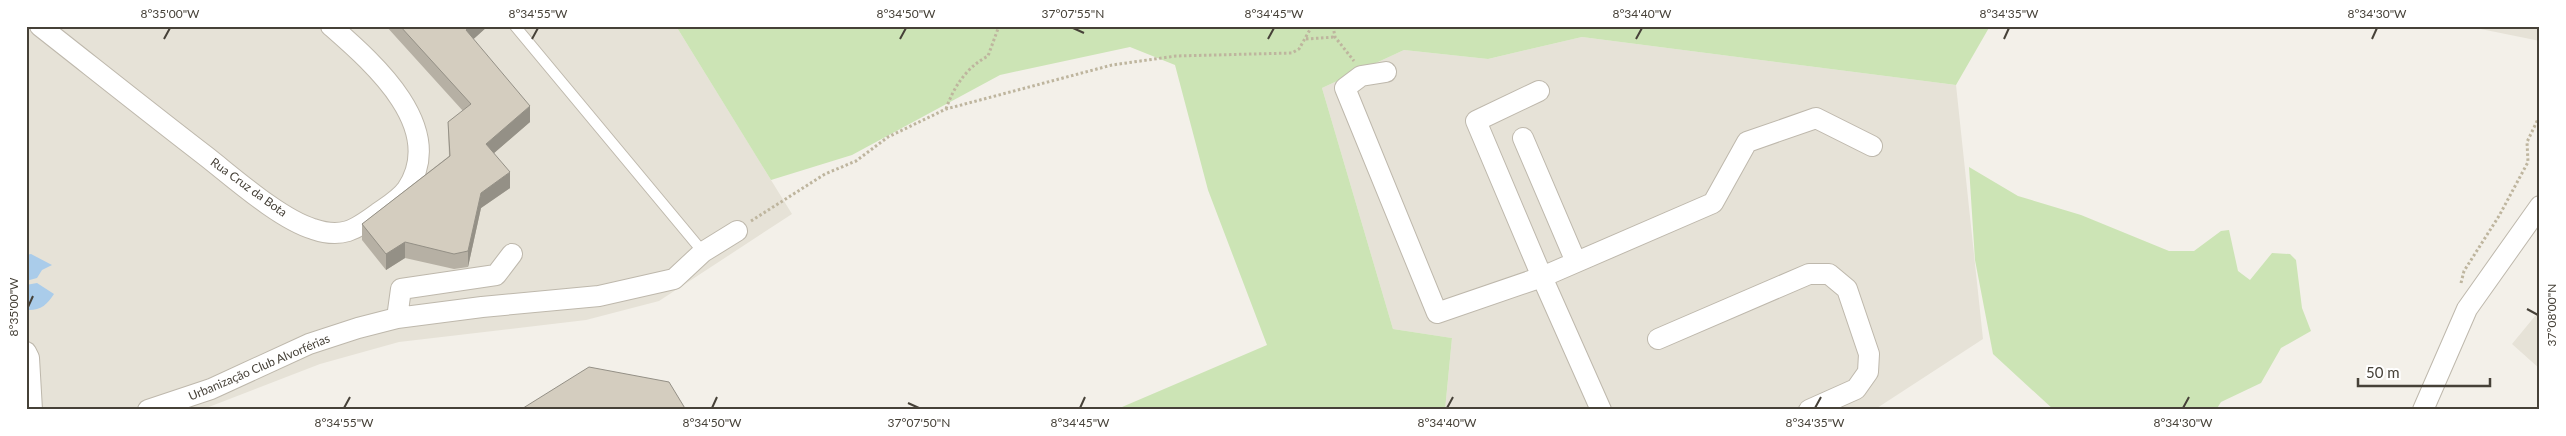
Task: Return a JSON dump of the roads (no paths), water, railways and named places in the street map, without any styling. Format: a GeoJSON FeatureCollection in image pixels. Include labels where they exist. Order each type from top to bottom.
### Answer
{"type":"FeatureCollection","features":[{"type":"Feature","properties":{"kind":"street"},"geometry":{"type":"LineString","coordinates":[[26,35],[34,26]]}},
{"type":"Feature","properties":{"kind":"street","name":"Rua Cruz da Bota"},"geometry":{"type":"LineString","coordinates":[[40,26],[251,192],[310,229],[341,234],[359,227],[392,203],[406,189],[415,173],[418,152],[415,130],[408,110],[393,88],[367,58],[331,26]]}},
{"type":"Feature","properties":{"kind":"street"},"geometry":{"type":"LineString","coordinates":[[1386,72],[1361,76],[1345,88],[1437,313],[1542,277],[1713,203],[1747,142],[1816,118],[1872,146]]}},
{"type":"Feature","properties":{"kind":"street"},"geometry":{"type":"LineString","coordinates":[[1539,91],[1476,121],[1601,410]]}},
{"type":"Feature","properties":{"kind":"street"},"geometry":{"type":"LineString","coordinates":[[1523,138],[1576,262]]}},
{"type":"Feature","properties":{"kind":"street"},"geometry":{"type":"LineString","coordinates":[[2423,410],[2467,309],[2540,206]]}},
{"type":"Feature","properties":{"kind":"street","name":"Urbanização Club Alvorférias"},"geometry":{"type":"LineString","coordinates":[[148,410],[211,389],[309,344],[397,318],[482,307],[599,296],[674,279],[703,252],[737,231]]}},
{"type":"Feature","properties":{"kind":"street"},"geometry":{"type":"LineString","coordinates":[[397,318],[401,289],[496,275],[512,254]]}},
{"type":"Feature","properties":{"kind":"street"},"geometry":{"type":"LineString","coordinates":[[1658,339],[1810,274],[1829,274],[1848,289],[1869,354],[1868,372],[1856,389],[1809,410]]}},
{"type":"Feature","properties":{"kind":"street"},"geometry":{"type":"LineString","coordinates":[[26,352],[29,358],[32,410]]}},
{"type":"Feature","properties":{"kind":"lane"},"geometry":{"type":"LineString","coordinates":[[515,26],[703,252]]}},
{"type":"Feature","properties":{"kind":"water"},"geometry":{"type":"Polygon","coordinates":[[[31,254],[52,265],[42,270],[37,278],[26,281],[26,255],[31,254]]]}},
{"type":"Feature","properties":{"kind":"water"},"geometry":{"type":"Polygon","coordinates":[[[37,283],[54,294],[43,306],[26,310],[26,285],[37,283]]]}}]}
